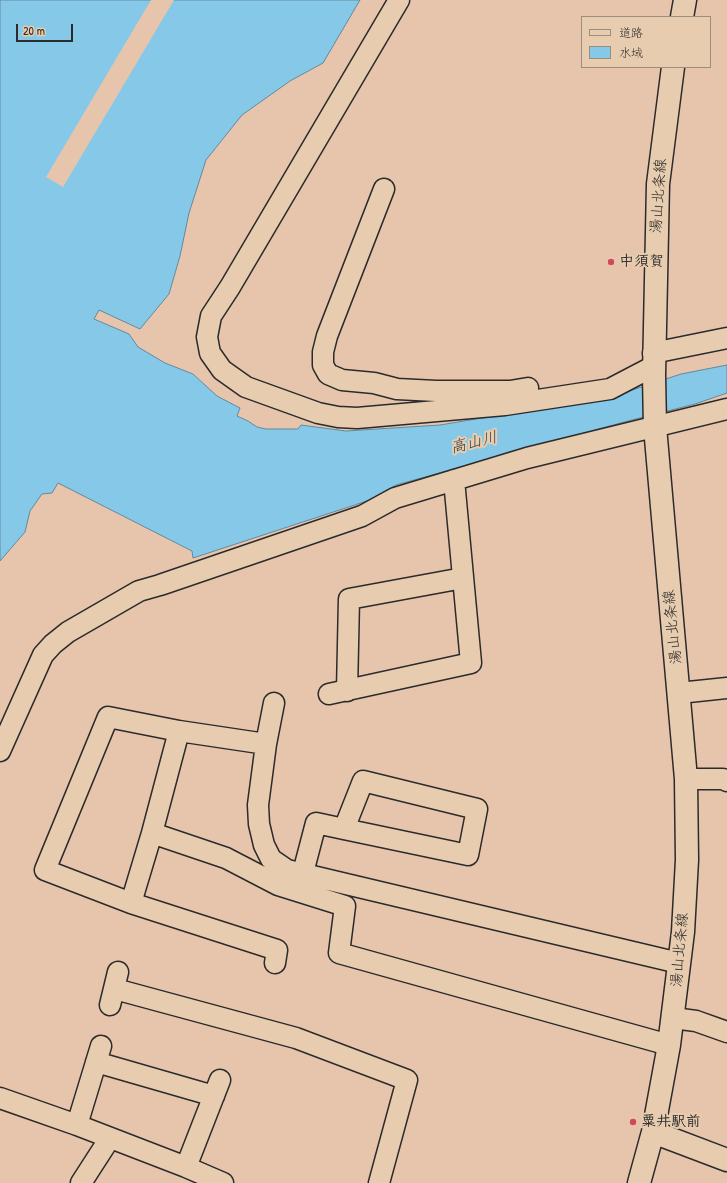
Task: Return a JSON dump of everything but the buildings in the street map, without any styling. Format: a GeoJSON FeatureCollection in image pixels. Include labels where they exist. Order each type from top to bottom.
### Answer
{"type":"FeatureCollection","features":[{"type":"Feature","properties":{"kind":"main road"},"geometry":{"type":"LineString","coordinates":[[682,16],[685,0]]}},
{"type":"Feature","properties":{"kind":"main road","name":"湯山北条線"},"geometry":{"type":"LineString","coordinates":[[639,1183],[653,1132],[669,1045],[683,932],[687,860],[686,779],[665,555],[655,422],[654,365],[658,184],[672,68]]}},
{"type":"Feature","properties":{"kind":"main road"},"geometry":{"type":"LineString","coordinates":[[653,1132],[727,1160]]}},
{"type":"Feature","properties":{"kind":"street"},"geometry":{"type":"LineString","coordinates":[[399,0],[230,287],[211,316],[207,337],[210,353],[222,370],[246,387],[318,413],[338,417],[357,418],[505,405],[610,389],[654,365]]}},
{"type":"Feature","properties":{"kind":"street"},"geometry":{"type":"LineString","coordinates":[[384,189],[322,352],[323,365],[328,374],[342,380],[374,383],[397,389],[436,391],[510,391],[584,380],[654,365],[727,338]]}},
{"type":"Feature","properties":{"kind":"street"},"geometry":{"type":"LineString","coordinates":[[0,752],[43,656],[53,644],[68,632],[139,591],[362,516],[395,498],[527,458],[655,422],[727,409]]}},
{"type":"Feature","properties":{"kind":"street"},"geometry":{"type":"LineString","coordinates":[[454,480],[471,663],[338,693],[349,599],[463,578]]}},
{"type":"Feature","properties":{"kind":"street"},"geometry":{"type":"LineString","coordinates":[[679,693],[727,688]]}},
{"type":"Feature","properties":{"kind":"street"},"geometry":{"type":"LineString","coordinates":[[274,703],[266,744],[258,805],[259,824],[264,845],[271,858],[287,870],[300,883],[345,906],[338,952],[669,1045]]}},
{"type":"Feature","properties":{"kind":"street"},"geometry":{"type":"LineString","coordinates":[[266,744],[179,731],[108,717],[45,870],[130,902],[278,950],[275,963]]}},
{"type":"Feature","properties":{"kind":"street"},"geometry":{"type":"LineString","coordinates":[[130,902],[152,833],[179,731]]}},
{"type":"Feature","properties":{"kind":"street"},"geometry":{"type":"LineString","coordinates":[[686,779],[727,780]]}},
{"type":"Feature","properties":{"kind":"street"},"geometry":{"type":"LineString","coordinates":[[300,883],[316,823],[344,829],[468,855],[477,809],[363,781],[344,829]]}},
{"type":"Feature","properties":{"kind":"street"},"geometry":{"type":"LineString","coordinates":[[152,833],[226,858],[278,885],[300,883],[679,963]]}},
{"type":"Feature","properties":{"kind":"street"},"geometry":{"type":"LineString","coordinates":[[114,989],[296,1038],[407,1080],[379,1183]]}},
{"type":"Feature","properties":{"kind":"street"},"geometry":{"type":"LineString","coordinates":[[673,1018],[696,1021],[727,1032]]}},
{"type":"Feature","properties":{"kind":"street"},"geometry":{"type":"LineString","coordinates":[[77,1125],[98,1054],[217,1088],[186,1167]]}},
{"type":"Feature","properties":{"kind":"street"},"geometry":{"type":"LineString","coordinates":[[0,1098],[77,1125],[186,1167],[223,1183]]}},
{"type":"Feature","properties":{"kind":"street"},"geometry":{"type":"LineString","coordinates":[[81,1183],[110,1138]]}},
{"type":"Feature","properties":{"kind":"water","name":"高山川"},"geometry":{"type":"Polygon","coordinates":[[[0,0],[360,0],[323,63],[290,81],[242,115],[206,160],[189,213],[180,256],[169,294],[140,329],[99,310],[94,319],[129,334],[138,347],[165,363],[193,374],[217,396],[240,408],[237,416],[257,427],[266,429],[298,429],[301,425],[346,431],[440,425],[614,396],[681,374],[727,365],[727,393],[695,404],[396,485],[370,500],[193,558],[192,551],[58,483],[52,493],[42,494],[30,511],[25,532],[0,561],[0,0]]]}},
{"type":"Feature","properties":{"kind":"pier"},"geometry":{"type":"Polygon","coordinates":[[[151,0],[174,0],[63,187],[46,177],[151,0]]]}},
{"type":"Feature","properties":{"kind":"place","name":"中須賀"},"geometry":{"type":"Point","coordinates":[611,262]}},
{"type":"Feature","properties":{"kind":"place","name":"粟井駅前"},"geometry":{"type":"Point","coordinates":[633,1122]}}]}
